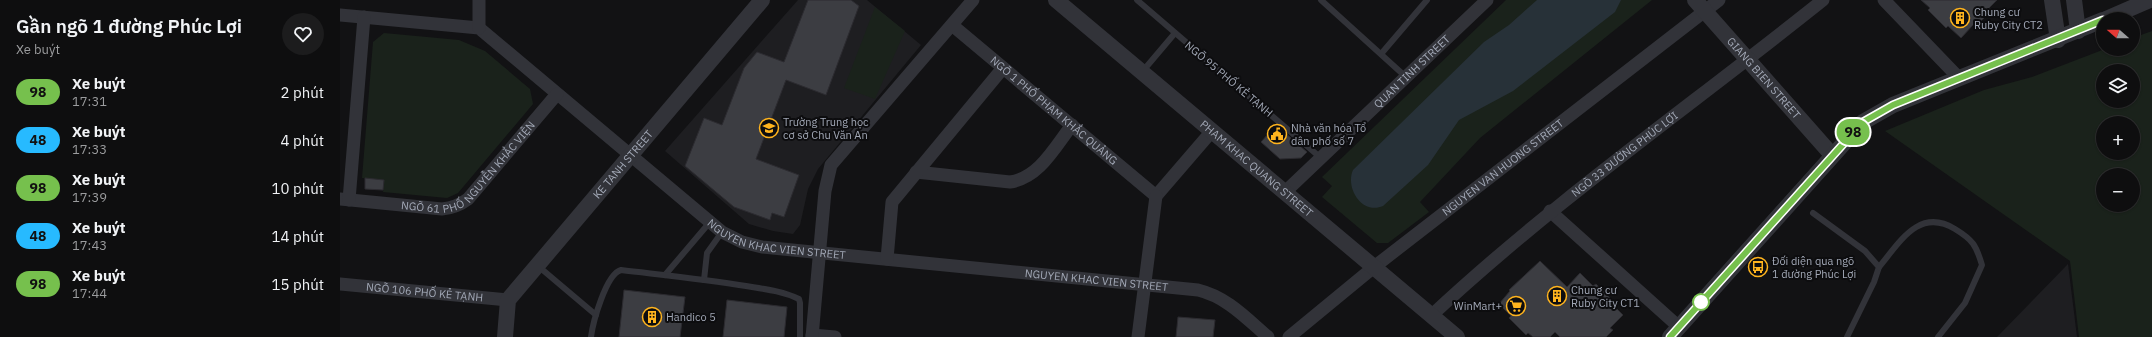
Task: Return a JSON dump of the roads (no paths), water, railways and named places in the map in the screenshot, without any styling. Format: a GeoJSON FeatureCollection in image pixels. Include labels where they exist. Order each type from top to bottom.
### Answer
{"type":"FeatureCollection","features":[{"type":"Feature","properties":{"kind":"street"},"geometry":{"type":"LineString","coordinates":[[340,15],[479,28],[479,0]]}},
{"type":"Feature","properties":{"kind":"street","name":"KE TANH STREET"},"geometry":{"type":"LineString","coordinates":[[508,300],[762,0]]}},
{"type":"Feature","properties":{"kind":"street"},"geometry":{"type":"LineString","coordinates":[[835,337],[808,336],[820,253],[825,191],[831,165],[973,0]]}},
{"type":"Feature","properties":{"kind":"street","name":"PHAM KHAC QUANG STREET"},"geometry":{"type":"LineString","coordinates":[[1056,0],[1457,337]]}},
{"type":"Feature","properties":{"kind":"street","name":"QUAN TINH STREET"},"geometry":{"type":"LineString","coordinates":[[1285,192],[1487,0]]}},
{"type":"Feature","properties":{"kind":"street","name":"NGUYEN VAN HUONG STREET"},"geometry":{"type":"LineString","coordinates":[[1289,337],[1374,267],[1700,6],[1719,0]]}},
{"type":"Feature","properties":{"kind":"street","name":"NGÕ 33 ĐƯỜNG PHÚC LỢI"},"geometry":{"type":"LineString","coordinates":[[1432,315],[1550,211],[1748,60],[1823,0]]}},
{"type":"Feature","properties":{"kind":"street"},"geometry":{"type":"LineString","coordinates":[[1884,0],[1959,78]]}},
{"type":"Feature","properties":{"kind":"street"},"geometry":{"type":"LineString","coordinates":[[2052,0],[2058,40]]}},
{"type":"Feature","properties":{"kind":"street"},"geometry":{"type":"LineString","coordinates":[[2074,0],[2078,31]]}},
{"type":"Feature","properties":{"kind":"street"},"geometry":{"type":"LineString","coordinates":[[2122,12],[2150,0]]}},
{"type":"Feature","properties":{"kind":"street","name":"GIANG BIEN STREET"},"geometry":{"type":"LineString","coordinates":[[1700,6],[1832,155]]}},
{"type":"Feature","properties":{"kind":"street"},"geometry":{"type":"LineString","coordinates":[[344,200],[364,17]]}},
{"type":"Feature","properties":{"kind":"street"},"geometry":{"type":"LineString","coordinates":[[1550,211],[1674,332],[1863,122],[1877,112],[1959,78],[2058,40],[2096,23]]}},
{"type":"Feature","properties":{"kind":"street","name":"NGÕ 1 PHỐ PHẠM KHẮC QUẢNG"},"geometry":{"type":"LineString","coordinates":[[952,24],[1156,196]]}},
{"type":"Feature","properties":{"kind":"street","name":"NGUYEN KHAC VIEN STREET"},"geometry":{"type":"LineString","coordinates":[[479,28],[722,232],[742,242],[755,246],[820,253],[1198,290],[1213,294],[1227,302],[1268,337]]}},
{"type":"Feature","properties":{"kind":"street"},"geometry":{"type":"LineString","coordinates":[[887,260],[892,202],[1003,68]]}},
{"type":"Feature","properties":{"kind":"street","name":"NGÕ 61 PHỐ NGUYỄN KHẮC VIỆN"},"geometry":{"type":"LineString","coordinates":[[344,200],[442,209],[460,205],[468,199],[557,94]]}},
{"type":"Feature","properties":{"kind":"street"},"geometry":{"type":"LineString","coordinates":[[916,172],[1010,182],[1022,180],[1040,166],[1072,126]]}},
{"type":"Feature","properties":{"kind":"street"},"geometry":{"type":"LineString","coordinates":[[1138,337],[1144,307],[1143,284],[1156,196],[1212,130]]}},
{"type":"Feature","properties":{"kind":"street","name":"NGÕ 106 PHỐ KẺ TẠNH"},"geometry":{"type":"LineString","coordinates":[[340,284],[508,300]]}},
{"type":"Feature","properties":{"kind":"street"},"geometry":{"type":"LineString","coordinates":[[505,337],[508,300]]}},
{"type":"Feature","properties":{"kind":"lane","name":"NGÕ 95 PHỐ KẺ TẠNH"},"geometry":{"type":"LineString","coordinates":[[1137,0],[1321,158]]}},
{"type":"Feature","properties":{"kind":"lane"},"geometry":{"type":"LineString","coordinates":[[1321,0],[1406,77]]}},
{"type":"Feature","properties":{"kind":"lane"},"geometry":{"type":"LineString","coordinates":[[1381,54],[1427,0]]}},
{"type":"Feature","properties":{"kind":"lane"},"geometry":{"type":"LineString","coordinates":[[1142,72],[1174,33]]}},
{"type":"Feature","properties":{"kind":"lane"},"geometry":{"type":"LineString","coordinates":[[1813,212],[1864,251],[1878,267]]}},
{"type":"Feature","properties":{"kind":"lane"},"geometry":{"type":"LineString","coordinates":[[665,275],[710,222]]}},
{"type":"Feature","properties":{"kind":"lane"},"geometry":{"type":"LineString","coordinates":[[1847,337],[1874,282],[1878,267],[1910,230],[1924,222],[1938,222],[1970,238],[1978,250],[1982,265],[1965,303],[1938,337]]}},
{"type":"Feature","properties":{"kind":"lane"},"geometry":{"type":"LineString","coordinates":[[704,280],[707,253],[722,232]]}},
{"type":"Feature","properties":{"kind":"lane"},"geometry":{"type":"LineString","coordinates":[[538,266],[596,314]]}},
{"type":"Feature","properties":{"kind":"lane"},"geometry":{"type":"LineString","coordinates":[[591,337],[596,314],[606,289],[614,273],[618,271],[704,280],[781,292],[799,299],[808,336]]}},
{"type":"Feature","properties":{"kind":"place","name":"Chung cư Ruby City CT2"},"geometry":{"type":"Point","coordinates":[1960,18]}},
{"type":"Feature","properties":{"kind":"place","name":"Trường Trung học cơ sở Chu Văn An"},"geometry":{"type":"Point","coordinates":[769,128]}},
{"type":"Feature","properties":{"kind":"place","name":"Nhà văn hóa Tổ dân phố số 7"},"geometry":{"type":"Point","coordinates":[1277,134]}},
{"type":"Feature","properties":{"kind":"place","name":"Đối diện qua ngõ 1 đường Phúc Lợi"},"geometry":{"type":"Point","coordinates":[1758,267]}},
{"type":"Feature","properties":{"kind":"place","name":"Chung cư Ruby City CT1"},"geometry":{"type":"Point","coordinates":[1557,296]}},
{"type":"Feature","properties":{"kind":"place","name":"WinMart+"},"geometry":{"type":"Point","coordinates":[1516,306]}},
{"type":"Feature","properties":{"kind":"place","name":"Handico 5"},"geometry":{"type":"Point","coordinates":[652,317]}}]}
